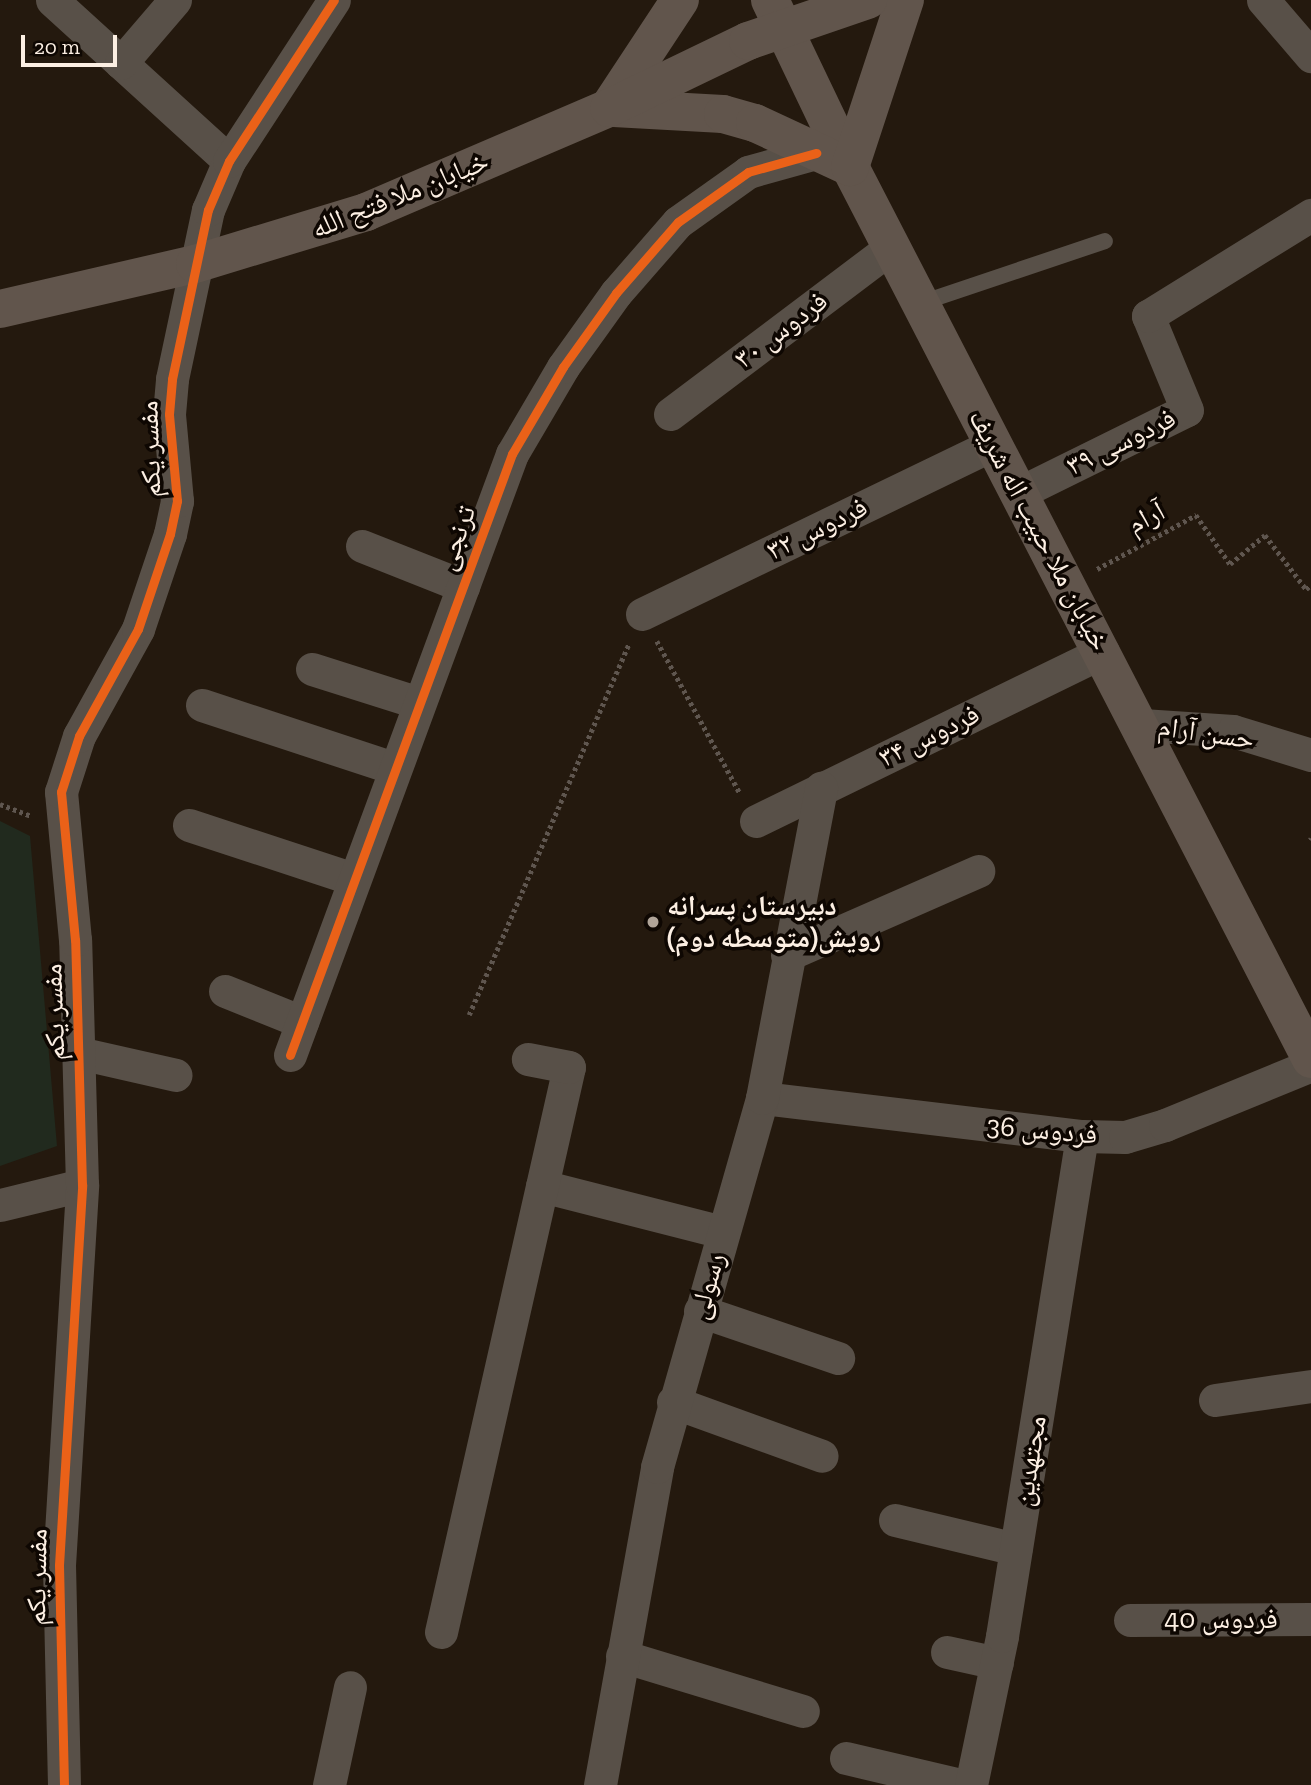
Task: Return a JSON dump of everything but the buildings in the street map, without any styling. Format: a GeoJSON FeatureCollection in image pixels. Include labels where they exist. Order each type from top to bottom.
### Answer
{"type":"FeatureCollection","features":[{"type":"Feature","properties":{"kind":"main road"},"geometry":{"type":"LineString","coordinates":[[608,108],[680,0]]}},
{"type":"Feature","properties":{"kind":"main road","name":"خیابان ملا فتح الله"},"geometry":{"type":"LineString","coordinates":[[0,309],[195,264],[366,212],[608,108],[787,9],[854,8],[868,0]]}},
{"type":"Feature","properties":{"kind":"main road"},"geometry":{"type":"LineString","coordinates":[[608,108],[723,114],[755,123],[833,160],[905,0]]}},
{"type":"Feature","properties":{"kind":"main road","name":"خیابان ملا حبیب اله شریف"},"geometry":{"type":"LineString","coordinates":[[787,9],[833,160],[892,247],[992,444],[1142,725],[1311,1059]]}},
{"type":"Feature","properties":{"kind":"street"},"geometry":{"type":"LineString","coordinates":[[52,0],[229,161]]}},
{"type":"Feature","properties":{"kind":"street"},"geometry":{"type":"LineString","coordinates":[[121,63],[175,0]]}},
{"type":"Feature","properties":{"kind":"street","name":"مفسر یکم"},"geometry":{"type":"LineString","coordinates":[[64,1785],[59,1565],[82,1185],[79,1053],[61,792],[79,736],[138,629],[170,534],[177,502],[169,414],[172,379],[208,210],[229,161],[334,0]]}},
{"type":"Feature","properties":{"kind":"street"},"geometry":{"type":"LineString","coordinates":[[1263,0],[1311,56]]}},
{"type":"Feature","properties":{"kind":"street","name":"ترنجی"},"geometry":{"type":"LineString","coordinates":[[290,1055],[512,454],[563,368],[616,293],[678,222],[713,194],[748,172],[833,160]]}},
{"type":"Feature","properties":{"kind":"street","name":"فردوسی ۳۹"},"geometry":{"type":"LineString","coordinates":[[1018,493],[1187,410],[1148,316],[1311,215]]}},
{"type":"Feature","properties":{"kind":"street","name":"فردوس ۳۰"},"geometry":{"type":"LineString","coordinates":[[670,414],[892,247]]}},
{"type":"Feature","properties":{"kind":"street","name":"فردوس ۳۲"},"geometry":{"type":"LineString","coordinates":[[642,614],[992,444]]}},
{"type":"Feature","properties":{"kind":"street"},"geometry":{"type":"LineString","coordinates":[[362,547],[463,586]]}},
{"type":"Feature","properties":{"kind":"street","name":"فردوس ۳۴"},"geometry":{"type":"LineString","coordinates":[[756,821],[1103,652]]}},
{"type":"Feature","properties":{"kind":"street"},"geometry":{"type":"LineString","coordinates":[[312,669],[419,703]]}},
{"type":"Feature","properties":{"kind":"street"},"geometry":{"type":"LineString","coordinates":[[202,705],[394,768]]}},
{"type":"Feature","properties":{"kind":"street","name":"حسن آرام"},"geometry":{"type":"LineString","coordinates":[[1142,725],[1233,731],[1311,755]]}},
{"type":"Feature","properties":{"kind":"street","name":"رسولی"},"geometry":{"type":"LineString","coordinates":[[600,1785],[622,1656],[673,1402],[762,1098],[821,788]]}},
{"type":"Feature","properties":{"kind":"street"},"geometry":{"type":"LineString","coordinates":[[189,825],[354,879]]}},
{"type":"Feature","properties":{"kind":"street"},"geometry":{"type":"LineString","coordinates":[[787,956],[978,871]]}},
{"type":"Feature","properties":{"kind":"street"},"geometry":{"type":"LineString","coordinates":[[225,992],[302,1022]]}},
{"type":"Feature","properties":{"kind":"street"},"geometry":{"type":"LineString","coordinates":[[79,1053],[176,1075]]}},
{"type":"Feature","properties":{"kind":"street"},"geometry":{"type":"LineString","coordinates":[[441,1632],[569,1067],[528,1059]]}},
{"type":"Feature","properties":{"kind":"street","name":"فردوس 36"},"geometry":{"type":"LineString","coordinates":[[762,1098],[1082,1136],[1125,1137],[1165,1125],[1311,1065]]}},
{"type":"Feature","properties":{"kind":"street","name":"مجتهدین"},"geometry":{"type":"LineString","coordinates":[[971,1785],[997,1663],[1082,1136]]}},
{"type":"Feature","properties":{"kind":"street"},"geometry":{"type":"LineString","coordinates":[[0,1205],[82,1185]]}},
{"type":"Feature","properties":{"kind":"street"},"geometry":{"type":"LineString","coordinates":[[542,1186],[723,1232]]}},
{"type":"Feature","properties":{"kind":"street"},"geometry":{"type":"LineString","coordinates":[[700,1311],[838,1357]]}},
{"type":"Feature","properties":{"kind":"street"},"geometry":{"type":"LineString","coordinates":[[1215,1400],[1311,1386]]}},
{"type":"Feature","properties":{"kind":"street"},"geometry":{"type":"LineString","coordinates":[[673,1402],[822,1456]]}},
{"type":"Feature","properties":{"kind":"street"},"geometry":{"type":"LineString","coordinates":[[895,1520],[1016,1549]]}},
{"type":"Feature","properties":{"kind":"street","name":"فردوس 40"},"geometry":{"type":"LineString","coordinates":[[1130,1620],[1311,1619]]}},
{"type":"Feature","properties":{"kind":"street"},"geometry":{"type":"LineString","coordinates":[[947,1651],[997,1663]]}},
{"type":"Feature","properties":{"kind":"street"},"geometry":{"type":"LineString","coordinates":[[622,1656],[803,1711]]}},
{"type":"Feature","properties":{"kind":"street"},"geometry":{"type":"LineString","coordinates":[[328,1785],[350,1687]]}},
{"type":"Feature","properties":{"kind":"street"},"geometry":{"type":"LineString","coordinates":[[846,1758],[960,1785]]}},
{"type":"Feature","properties":{"kind":"lane"},"geometry":{"type":"LineString","coordinates":[[921,303],[1105,241]]}},
{"type":"Feature","properties":{"kind":"path"},"geometry":{"type":"LineString","coordinates":[[642,614],[756,821]]}},
{"type":"Feature","properties":{"kind":"path"},"geometry":{"type":"LineString","coordinates":[[469,1015],[642,614]]}},
{"type":"Feature","properties":{"kind":"green space"},"geometry":{"type":"Polygon","coordinates":[[[0,821],[30,836],[57,1146],[0,1166],[0,821]]]}},
{"type":"Feature","properties":{"kind":"cycle path"},"geometry":{"type":"LineString","coordinates":[[64,1785],[59,1565],[82,1185],[75,940],[61,792],[79,736],[138,629],[170,534],[177,501],[169,414],[172,379],[208,210],[229,161],[334,0]]}},
{"type":"Feature","properties":{"kind":"cycle path"},"geometry":{"type":"LineString","coordinates":[[290,1055],[512,454],[563,367],[616,293],[678,222],[748,172],[816,153]]}},
{"type":"Feature","properties":{"kind":"place","name":"دبیرستان پسرانه رویش(متوسطه دوم)"},"geometry":{"type":"Point","coordinates":[653,922]}}]}
